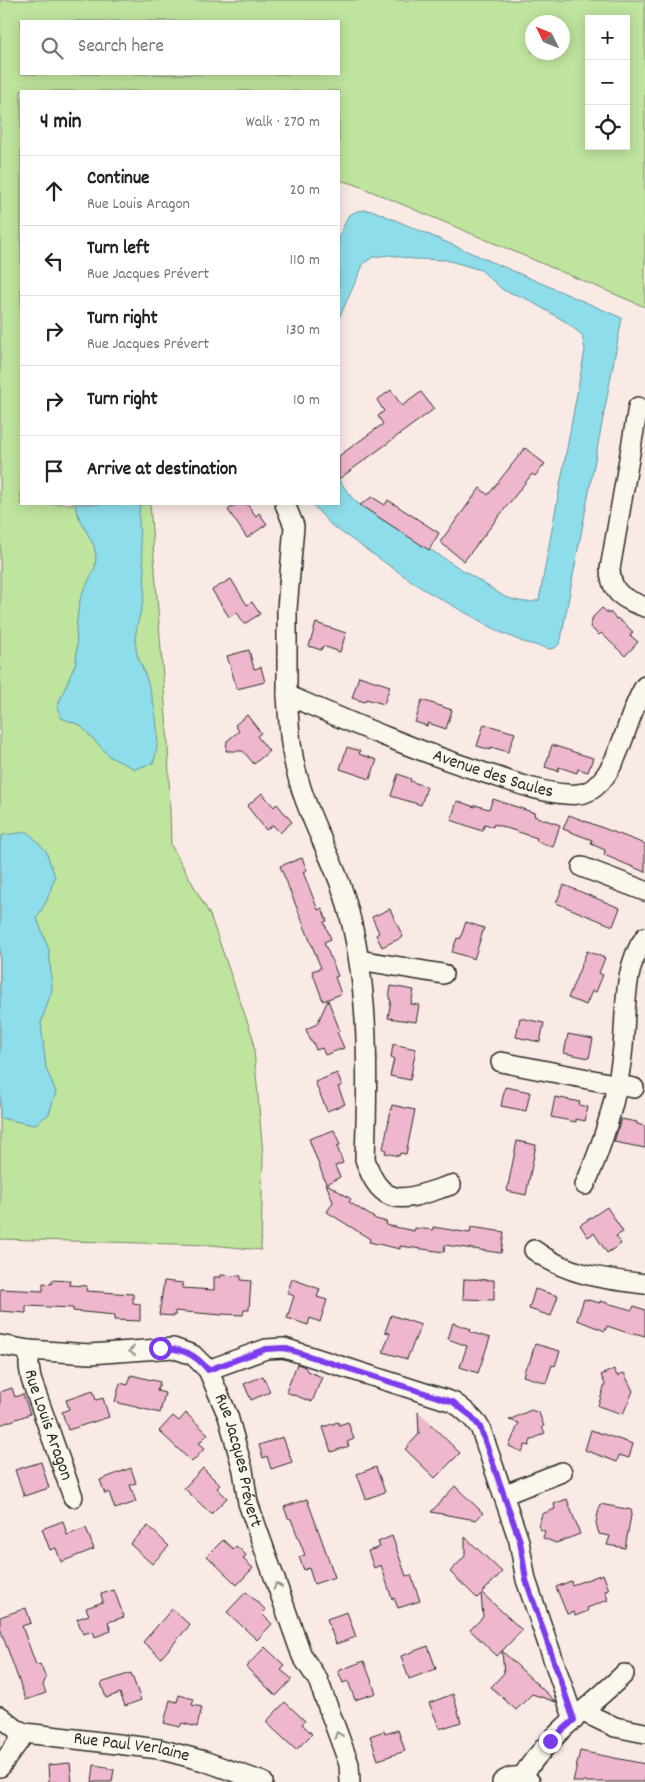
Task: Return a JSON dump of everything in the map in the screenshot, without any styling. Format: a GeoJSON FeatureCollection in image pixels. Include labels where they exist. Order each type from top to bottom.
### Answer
{"type":"FeatureCollection","features":[{"type":"Feature","properties":{"kind":"street"},"geometry":{"type":"LineString","coordinates":[[638,407],[610,569],[610,580],[618,593],[630,601],[645,607]]}},
{"type":"Feature","properties":{"kind":"street"},"geometry":{"type":"LineString","coordinates":[[285,505],[294,526],[287,609],[287,695],[292,755],[307,806],[344,897],[359,960],[367,1060],[365,1159],[370,1173],[377,1184],[386,1193],[396,1198],[405,1199],[451,1185]]}},
{"type":"Feature","properties":{"kind":"street","name":"Avenue des Saules"},"geometry":{"type":"LineString","coordinates":[[287,695],[434,756],[523,785],[567,794],[581,794],[594,788],[606,776],[634,707],[645,686]]}},
{"type":"Feature","properties":{"kind":"street"},"geometry":{"type":"LineString","coordinates":[[582,866],[645,891]]}},
{"type":"Feature","properties":{"kind":"street"},"geometry":{"type":"LineString","coordinates":[[585,1185],[626,1087],[622,1056],[630,973],[635,956],[645,937]]}},
{"type":"Feature","properties":{"kind":"street"},"geometry":{"type":"LineString","coordinates":[[359,960],[443,974]]}},
{"type":"Feature","properties":{"kind":"street"},"geometry":{"type":"LineString","coordinates":[[501,1062],[626,1087]]}},
{"type":"Feature","properties":{"kind":"street"},"geometry":{"type":"LineString","coordinates":[[534,1250],[547,1260],[580,1274],[645,1284]]}},
{"type":"Feature","properties":{"kind":"street","name":"Rue Louis Aragon"},"geometry":{"type":"LineString","coordinates":[[0,1345],[29,1350],[90,1354],[173,1348],[193,1355],[208,1370]]}},
{"type":"Feature","properties":{"kind":"street"},"geometry":{"type":"LineString","coordinates":[[208,1370],[266,1349],[284,1348],[453,1402],[467,1412],[480,1427],[520,1541],[526,1580],[578,1716]]}},
{"type":"Feature","properties":{"kind":"street","name":"Rue Louis Aragon"},"geometry":{"type":"LineString","coordinates":[[29,1350],[31,1379],[73,1497]]}},
{"type":"Feature","properties":{"kind":"street","name":"Rue Jacques Prévert"},"geometry":{"type":"LineString","coordinates":[[208,1370],[228,1416],[243,1470],[248,1503],[302,1656],[318,1680],[349,1764],[350,1782]]}},
{"type":"Feature","properties":{"kind":"street"},"geometry":{"type":"LineString","coordinates":[[503,1494],[562,1472]]}},
{"type":"Feature","properties":{"kind":"street"},"geometry":{"type":"LineString","coordinates":[[502,1782],[511,1776],[526,1780],[540,1751],[624,1674]]}},
{"type":"Feature","properties":{"kind":"street","name":"Rue Paul Verlaine"},"geometry":{"type":"LineString","coordinates":[[0,1716],[16,1729],[25,1733],[158,1749],[204,1760],[263,1782]]}},
{"type":"Feature","properties":{"kind":"street"},"geometry":{"type":"LineString","coordinates":[[578,1716],[615,1727],[645,1733]]}},
{"type":"Feature","properties":{"kind":"street"},"geometry":{"type":"LineString","coordinates":[[0,1767],[25,1733]]}},
{"type":"Feature","properties":{"kind":"green space"},"geometry":{"type":"Polygon","coordinates":[[[0,0],[645,0],[645,307],[354,184],[340,180],[340,90],[20,90],[20,505],[150,505],[168,743],[171,845],[210,915],[253,1038],[263,1155],[261,1250],[212,1245],[0,1239],[0,0]]]}},
{"type":"Feature","properties":{"kind":"water"},"geometry":{"type":"Polygon","coordinates":[[[357,211],[374,211],[622,318],[561,639],[559,645],[555,648],[551,649],[523,642],[500,632],[423,589],[331,525],[313,505],[340,505],[340,481],[352,498],[360,505],[505,597],[522,602],[539,600],[585,350],[582,335],[566,322],[525,298],[503,290],[481,270],[446,260],[413,259],[389,255],[373,257],[364,263],[340,316],[340,236],[348,216],[357,211]]]}},
{"type":"Feature","properties":{"kind":"water"},"geometry":{"type":"Polygon","coordinates":[[[75,505],[140,505],[139,527],[145,584],[135,641],[152,697],[157,743],[153,763],[135,769],[110,757],[80,725],[61,718],[57,707],[76,662],[76,629],[81,596],[95,568],[96,556],[94,546],[77,513],[75,505]]]}},
{"type":"Feature","properties":{"kind":"water"},"geometry":{"type":"Polygon","coordinates":[[[28,832],[46,851],[55,877],[47,900],[37,918],[49,950],[52,990],[41,1023],[46,1068],[56,1092],[49,1114],[34,1125],[0,1118],[0,841],[3,835],[28,832]]]}},
{"type":"Feature","properties":{"kind":"building"},"geometry":{"type":"Polygon","coordinates":[[[391,390],[402,406],[421,392],[434,409],[340,478],[340,455],[383,424],[378,416],[384,411],[377,400],[391,390]]]}},
{"type":"Feature","properties":{"kind":"building"},"geometry":{"type":"Polygon","coordinates":[[[525,448],[545,464],[535,476],[532,474],[464,561],[440,542],[480,488],[488,495],[525,448]]]}},
{"type":"Feature","properties":{"kind":"building"},"geometry":{"type":"Polygon","coordinates":[[[372,497],[385,505],[388,500],[439,533],[429,550],[360,505],[372,497]]]}},
{"type":"Feature","properties":{"kind":"building"},"geometry":{"type":"Polygon","coordinates":[[[236,505],[248,505],[256,516],[259,513],[267,524],[247,538],[228,510],[236,505]]]}},
{"type":"Feature","properties":{"kind":"building"},"geometry":{"type":"Polygon","coordinates":[[[231,579],[247,605],[252,602],[260,614],[244,624],[237,612],[229,617],[212,590],[231,579]]]}},
{"type":"Feature","properties":{"kind":"building"},"geometry":{"type":"Polygon","coordinates":[[[602,608],[628,627],[633,632],[630,635],[638,642],[625,656],[601,633],[599,635],[590,627],[593,617],[602,608]]]}},
{"type":"Feature","properties":{"kind":"building"},"geometry":{"type":"Polygon","coordinates":[[[316,623],[346,633],[340,652],[323,646],[321,650],[309,646],[316,623]]]}},
{"type":"Feature","properties":{"kind":"building"},"geometry":{"type":"Polygon","coordinates":[[[249,650],[254,669],[261,667],[265,682],[237,689],[227,656],[249,650]]]}},
{"type":"Feature","properties":{"kind":"building"},"geometry":{"type":"Polygon","coordinates":[[[359,676],[390,686],[384,704],[366,699],[365,702],[352,698],[359,676]]]}},
{"type":"Feature","properties":{"kind":"building"},"geometry":{"type":"Polygon","coordinates":[[[422,700],[452,710],[446,729],[428,723],[427,726],[415,722],[422,700]]]}},
{"type":"Feature","properties":{"kind":"building"},"geometry":{"type":"Polygon","coordinates":[[[247,715],[261,733],[257,736],[269,751],[254,764],[243,751],[226,751],[227,741],[239,731],[235,725],[247,715]]]}},
{"type":"Feature","properties":{"kind":"building"},"geometry":{"type":"Polygon","coordinates":[[[484,724],[515,733],[508,752],[491,747],[491,750],[477,746],[484,724]]]}},
{"type":"Feature","properties":{"kind":"building"},"geometry":{"type":"Polygon","coordinates":[[[552,745],[593,758],[588,772],[578,769],[577,773],[559,767],[558,771],[545,767],[552,745]]]}},
{"type":"Feature","properties":{"kind":"building"},"geometry":{"type":"Polygon","coordinates":[[[347,747],[360,751],[359,754],[377,760],[370,779],[340,769],[347,747]]]}},
{"type":"Feature","properties":{"kind":"building"},"geometry":{"type":"Polygon","coordinates":[[[398,774],[427,787],[421,805],[391,796],[398,774]]]}},
{"type":"Feature","properties":{"kind":"building"},"geometry":{"type":"Polygon","coordinates":[[[262,793],[274,807],[277,804],[292,822],[280,833],[273,825],[266,830],[247,806],[262,793]]]}},
{"type":"Feature","properties":{"kind":"building"},"geometry":{"type":"Polygon","coordinates":[[[493,799],[535,813],[534,816],[560,825],[553,847],[536,841],[537,838],[494,824],[493,827],[485,824],[482,831],[451,820],[457,801],[489,809],[493,799]]]}},
{"type":"Feature","properties":{"kind":"building"},"geometry":{"type":"Polygon","coordinates":[[[569,815],[645,844],[645,872],[604,855],[605,850],[591,844],[592,840],[563,829],[569,815]]]}},
{"type":"Feature","properties":{"kind":"building"},"geometry":{"type":"Polygon","coordinates":[[[302,858],[307,870],[303,872],[318,910],[322,908],[327,921],[324,922],[331,939],[324,942],[338,976],[335,977],[341,994],[323,1001],[312,971],[321,968],[280,866],[302,858]]]}},
{"type":"Feature","properties":{"kind":"building"},"geometry":{"type":"Polygon","coordinates":[[[564,885],[620,908],[613,926],[556,903],[564,885]]]}},
{"type":"Feature","properties":{"kind":"building"},"geometry":{"type":"Polygon","coordinates":[[[390,909],[403,937],[382,947],[376,935],[379,933],[372,917],[390,909]]]}},
{"type":"Feature","properties":{"kind":"building"},"geometry":{"type":"Polygon","coordinates":[[[466,922],[484,928],[474,959],[452,952],[457,938],[460,939],[466,922]]]}},
{"type":"Feature","properties":{"kind":"building"},"geometry":{"type":"Polygon","coordinates":[[[587,951],[605,958],[599,973],[603,975],[596,992],[592,991],[586,1005],[568,998],[587,951]]]}},
{"type":"Feature","properties":{"kind":"building"},"geometry":{"type":"Polygon","coordinates":[[[391,986],[414,990],[411,1004],[419,1005],[416,1022],[388,1018],[391,986]]]}},
{"type":"Feature","properties":{"kind":"building"},"geometry":{"type":"Polygon","coordinates":[[[328,1000],[340,1031],[337,1032],[344,1048],[325,1055],[322,1048],[316,1050],[306,1029],[317,1024],[328,1000]]]}},
{"type":"Feature","properties":{"kind":"building"},"geometry":{"type":"Polygon","coordinates":[[[520,1018],[544,1023],[540,1042],[516,1037],[520,1018]]]}},
{"type":"Feature","properties":{"kind":"building"},"geometry":{"type":"Polygon","coordinates":[[[568,1034],[593,1039],[589,1058],[564,1053],[568,1034]]]}},
{"type":"Feature","properties":{"kind":"building"},"geometry":{"type":"Polygon","coordinates":[[[393,1044],[416,1049],[410,1080],[390,1076],[394,1059],[391,1058],[393,1044]]]}},
{"type":"Feature","properties":{"kind":"building"},"geometry":{"type":"Polygon","coordinates":[[[337,1073],[342,1086],[338,1087],[345,1104],[327,1111],[315,1082],[337,1073]]]}},
{"type":"Feature","properties":{"kind":"building"},"geometry":{"type":"Polygon","coordinates":[[[505,1087],[530,1092],[526,1111],[501,1106],[505,1087]]]}},
{"type":"Feature","properties":{"kind":"building"},"geometry":{"type":"Polygon","coordinates":[[[555,1097],[580,1102],[579,1105],[588,1107],[585,1121],[576,1119],[576,1122],[551,1117],[555,1097]]]}},
{"type":"Feature","properties":{"kind":"building"},"geometry":{"type":"Polygon","coordinates":[[[392,1105],[415,1110],[406,1154],[400,1153],[399,1156],[385,1153],[386,1150],[383,1149],[392,1105]]]}},
{"type":"Feature","properties":{"kind":"building"},"geometry":{"type":"Polygon","coordinates":[[[621,1119],[637,1122],[637,1124],[645,1126],[645,1148],[614,1142],[621,1119]]]}},
{"type":"Feature","properties":{"kind":"building"},"geometry":{"type":"Polygon","coordinates":[[[334,1130],[340,1145],[337,1146],[343,1163],[335,1166],[340,1177],[327,1184],[351,1199],[349,1202],[376,1219],[387,1222],[386,1225],[414,1231],[415,1228],[433,1230],[433,1227],[470,1233],[471,1227],[504,1232],[501,1253],[445,1245],[444,1252],[400,1246],[400,1249],[369,1242],[370,1239],[327,1212],[333,1202],[309,1139],[334,1130]]]}},
{"type":"Feature","properties":{"kind":"building"},"geometry":{"type":"Polygon","coordinates":[[[517,1141],[536,1145],[526,1195],[507,1191],[517,1141]]]}},
{"type":"Feature","properties":{"kind":"building"},"geometry":{"type":"Polygon","coordinates":[[[607,1207],[623,1232],[616,1236],[621,1244],[607,1253],[594,1233],[588,1237],[580,1225],[607,1207]]]}},
{"type":"Feature","properties":{"kind":"building"},"geometry":{"type":"Polygon","coordinates":[[[221,1275],[241,1276],[241,1280],[251,1281],[249,1310],[244,1310],[243,1315],[175,1311],[175,1316],[159,1315],[164,1281],[183,1283],[182,1288],[214,1290],[214,1277],[221,1277],[221,1275]]]}},
{"type":"Feature","properties":{"kind":"building"},"geometry":{"type":"Polygon","coordinates":[[[292,1279],[320,1289],[317,1297],[327,1300],[320,1322],[310,1318],[308,1325],[287,1318],[294,1296],[287,1293],[292,1279]]]}},
{"type":"Feature","properties":{"kind":"building"},"geometry":{"type":"Polygon","coordinates":[[[464,1279],[494,1280],[494,1300],[463,1299],[464,1279]]]}},
{"type":"Feature","properties":{"kind":"building"},"geometry":{"type":"Polygon","coordinates":[[[52,1280],[70,1281],[69,1285],[87,1286],[86,1291],[133,1294],[133,1303],[140,1304],[140,1321],[114,1320],[115,1315],[73,1311],[73,1308],[26,1306],[26,1313],[0,1311],[0,1289],[43,1291],[43,1283],[52,1284],[52,1280]]]}},
{"type":"Feature","properties":{"kind":"building"},"geometry":{"type":"Polygon","coordinates":[[[535,1289],[558,1296],[551,1316],[529,1309],[535,1289]]]}},
{"type":"Feature","properties":{"kind":"building"},"geometry":{"type":"Polygon","coordinates":[[[584,1299],[600,1303],[600,1301],[632,1310],[634,1306],[645,1310],[645,1336],[634,1333],[634,1335],[607,1326],[605,1331],[577,1320],[584,1299]]]}},
{"type":"Feature","properties":{"kind":"building"},"geometry":{"type":"Polygon","coordinates":[[[391,1315],[421,1325],[407,1359],[383,1352],[390,1333],[385,1332],[391,1315]]]}},
{"type":"Feature","properties":{"kind":"building"},"geometry":{"type":"Polygon","coordinates":[[[453,1323],[471,1329],[470,1332],[490,1338],[478,1373],[460,1367],[467,1346],[448,1339],[453,1323]]]}},
{"type":"Feature","properties":{"kind":"building"},"geometry":{"type":"Polygon","coordinates":[[[535,1344],[560,1351],[555,1366],[552,1365],[546,1383],[523,1376],[535,1344]]]}},
{"type":"Feature","properties":{"kind":"building"},"geometry":{"type":"Polygon","coordinates":[[[297,1364],[305,1367],[307,1371],[322,1377],[312,1402],[286,1392],[297,1364]]]}},
{"type":"Feature","properties":{"kind":"building"},"geometry":{"type":"Polygon","coordinates":[[[614,1369],[617,1376],[624,1373],[633,1391],[623,1414],[598,1406],[605,1384],[601,1375],[614,1369]]]}},
{"type":"Feature","properties":{"kind":"building"},"geometry":{"type":"Polygon","coordinates":[[[131,1375],[160,1382],[157,1391],[165,1393],[160,1413],[115,1402],[120,1383],[128,1385],[131,1375]]]}},
{"type":"Feature","properties":{"kind":"building"},"geometry":{"type":"Polygon","coordinates":[[[263,1376],[270,1392],[251,1400],[244,1384],[263,1376]]]}},
{"type":"Feature","properties":{"kind":"building"},"geometry":{"type":"Polygon","coordinates":[[[12,1388],[15,1397],[23,1394],[30,1414],[0,1425],[0,1392],[12,1388]]]}},
{"type":"Feature","properties":{"kind":"building"},"geometry":{"type":"Polygon","coordinates":[[[93,1391],[96,1400],[103,1398],[109,1417],[68,1430],[62,1412],[69,1409],[66,1400],[93,1391]]]}},
{"type":"Feature","properties":{"kind":"building"},"geometry":{"type":"Polygon","coordinates":[[[531,1410],[539,1413],[545,1433],[531,1440],[529,1446],[525,1445],[522,1452],[509,1446],[519,1423],[509,1420],[531,1410]]]}},
{"type":"Feature","properties":{"kind":"building"},"geometry":{"type":"Polygon","coordinates":[[[418,1412],[460,1453],[435,1478],[405,1449],[419,1434],[418,1412]]]}},
{"type":"Feature","properties":{"kind":"building"},"geometry":{"type":"Polygon","coordinates":[[[186,1413],[208,1434],[199,1443],[205,1448],[192,1462],[159,1431],[173,1416],[179,1421],[186,1413]]]}},
{"type":"Feature","properties":{"kind":"building"},"geometry":{"type":"Polygon","coordinates":[[[338,1422],[339,1425],[348,1422],[354,1439],[347,1442],[349,1446],[331,1452],[323,1427],[338,1422]]]}},
{"type":"Feature","properties":{"kind":"building"},"geometry":{"type":"Polygon","coordinates":[[[591,1430],[633,1444],[629,1458],[619,1455],[617,1462],[585,1450],[591,1430]]]}},
{"type":"Feature","properties":{"kind":"building"},"geometry":{"type":"Polygon","coordinates":[[[283,1437],[292,1462],[271,1469],[267,1456],[263,1458],[259,1445],[283,1437]]]}},
{"type":"Feature","properties":{"kind":"building"},"geometry":{"type":"Polygon","coordinates":[[[41,1462],[49,1488],[24,1496],[15,1470],[41,1462]]]}},
{"type":"Feature","properties":{"kind":"building"},"geometry":{"type":"Polygon","coordinates":[[[376,1467],[385,1492],[366,1499],[357,1474],[376,1467]]]}},
{"type":"Feature","properties":{"kind":"building"},"geometry":{"type":"Polygon","coordinates":[[[131,1468],[136,1483],[130,1485],[136,1502],[115,1509],[109,1492],[105,1494],[100,1480],[131,1468]]]}},
{"type":"Feature","properties":{"kind":"building"},"geometry":{"type":"Polygon","coordinates":[[[203,1468],[220,1485],[217,1488],[227,1498],[211,1514],[184,1488],[203,1468]]]}},
{"type":"Feature","properties":{"kind":"building"},"geometry":{"type":"Polygon","coordinates":[[[455,1486],[483,1513],[476,1520],[431,1512],[455,1486]]]}},
{"type":"Feature","properties":{"kind":"building"},"geometry":{"type":"Polygon","coordinates":[[[307,1499],[335,1577],[314,1584],[309,1568],[304,1570],[299,1557],[305,1555],[291,1519],[288,1518],[284,1507],[307,1499]]]}},
{"type":"Feature","properties":{"kind":"building"},"geometry":{"type":"Polygon","coordinates":[[[567,1499],[580,1534],[556,1543],[543,1538],[545,1531],[539,1529],[540,1527],[538,1526],[542,1514],[555,1509],[554,1504],[567,1499]]]}},
{"type":"Feature","properties":{"kind":"building"},"geometry":{"type":"Polygon","coordinates":[[[600,1504],[632,1510],[625,1548],[607,1545],[610,1536],[599,1534],[596,1523],[600,1504]]]}},
{"type":"Feature","properties":{"kind":"building"},"geometry":{"type":"Polygon","coordinates":[[[63,1521],[67,1535],[86,1528],[94,1549],[61,1562],[56,1548],[50,1550],[42,1529],[63,1521]]]}},
{"type":"Feature","properties":{"kind":"building"},"geometry":{"type":"Polygon","coordinates":[[[148,1526],[169,1546],[152,1564],[130,1544],[148,1526]]]}},
{"type":"Feature","properties":{"kind":"building"},"geometry":{"type":"Polygon","coordinates":[[[392,1536],[406,1576],[411,1575],[420,1601],[398,1608],[394,1598],[392,1599],[381,1565],[374,1568],[368,1551],[380,1547],[378,1542],[392,1536]]]}},
{"type":"Feature","properties":{"kind":"building"},"geometry":{"type":"Polygon","coordinates":[[[465,1537],[502,1572],[482,1593],[522,1630],[497,1656],[470,1630],[483,1617],[481,1594],[477,1598],[450,1572],[465,1556],[465,1537]]]}},
{"type":"Feature","properties":{"kind":"building"},"geometry":{"type":"Polygon","coordinates":[[[223,1540],[233,1549],[236,1546],[241,1550],[246,1555],[243,1559],[253,1568],[237,1585],[207,1556],[223,1540]]]}},
{"type":"Feature","properties":{"kind":"building"},"geometry":{"type":"Polygon","coordinates":[[[603,1574],[609,1590],[605,1591],[608,1600],[587,1608],[588,1611],[575,1616],[574,1612],[567,1614],[556,1587],[571,1581],[572,1585],[603,1574]]]}},
{"type":"Feature","properties":{"kind":"building"},"geometry":{"type":"Polygon","coordinates":[[[114,1590],[124,1617],[108,1622],[111,1631],[95,1637],[93,1631],[83,1634],[77,1619],[89,1615],[86,1608],[103,1602],[101,1594],[114,1590]]]}},
{"type":"Feature","properties":{"kind":"building"},"geometry":{"type":"Polygon","coordinates":[[[246,1592],[266,1610],[262,1614],[272,1624],[257,1640],[227,1612],[246,1592]]]}},
{"type":"Feature","properties":{"kind":"building"},"geometry":{"type":"Polygon","coordinates":[[[26,1608],[31,1623],[22,1626],[36,1665],[40,1664],[46,1678],[43,1685],[46,1693],[26,1700],[0,1628],[0,1617],[26,1608]]]}},
{"type":"Feature","properties":{"kind":"building"},"geometry":{"type":"Polygon","coordinates":[[[172,1609],[190,1625],[161,1658],[143,1642],[172,1609]]]}},
{"type":"Feature","properties":{"kind":"building"},"geometry":{"type":"Polygon","coordinates":[[[347,1612],[356,1637],[336,1644],[327,1619],[347,1612]]]}},
{"type":"Feature","properties":{"kind":"building"},"geometry":{"type":"Polygon","coordinates":[[[428,1646],[436,1669],[409,1679],[401,1656],[428,1646]]]}},
{"type":"Feature","properties":{"kind":"building"},"geometry":{"type":"Polygon","coordinates":[[[265,1647],[285,1666],[281,1670],[292,1679],[276,1696],[246,1667],[265,1647]]]}},
{"type":"Feature","properties":{"kind":"building"},"geometry":{"type":"Polygon","coordinates":[[[502,1651],[556,1702],[532,1694],[516,1710],[491,1687],[504,1673],[502,1651]]]}},
{"type":"Feature","properties":{"kind":"building"},"geometry":{"type":"Polygon","coordinates":[[[364,1661],[376,1693],[355,1700],[348,1681],[343,1683],[338,1671],[364,1661]]]}},
{"type":"Feature","properties":{"kind":"building"},"geometry":{"type":"Polygon","coordinates":[[[131,1673],[141,1700],[125,1706],[120,1693],[106,1698],[101,1683],[131,1673]]]}},
{"type":"Feature","properties":{"kind":"building"},"geometry":{"type":"Polygon","coordinates":[[[453,1694],[461,1722],[440,1729],[429,1703],[453,1694]]]}},
{"type":"Feature","properties":{"kind":"building"},"geometry":{"type":"Polygon","coordinates":[[[179,1695],[194,1699],[192,1705],[202,1707],[197,1727],[182,1723],[180,1727],[164,1723],[170,1700],[177,1702],[179,1695]]]}},
{"type":"Feature","properties":{"kind":"building"},"geometry":{"type":"Polygon","coordinates":[[[285,1702],[305,1721],[302,1724],[312,1734],[296,1750],[266,1722],[285,1702]]]}},
{"type":"Feature","properties":{"kind":"building"},"geometry":{"type":"Polygon","coordinates":[[[398,1730],[405,1751],[378,1760],[370,1736],[384,1731],[385,1734],[398,1730]]]}},
{"type":"Feature","properties":{"kind":"building"},"geometry":{"type":"Polygon","coordinates":[[[580,1751],[645,1764],[645,1782],[573,1782],[580,1751]]]}},
{"type":"Feature","properties":{"kind":"building"},"geometry":{"type":"Polygon","coordinates":[[[70,1763],[72,1782],[49,1782],[48,1765],[70,1763]]]}},
{"type":"Feature","properties":{"kind":"building"},"geometry":{"type":"Polygon","coordinates":[[[94,1765],[114,1769],[112,1782],[92,1782],[94,1765]]]}},
{"type":"Feature","properties":{"kind":"route"},"geometry":{"type":"LineString","coordinates":[[160,1348],[173,1348],[193,1355],[208,1370],[266,1349],[284,1348],[453,1402],[471,1416],[480,1427],[520,1541],[526,1580],[574,1720],[550,1741]]}}]}
